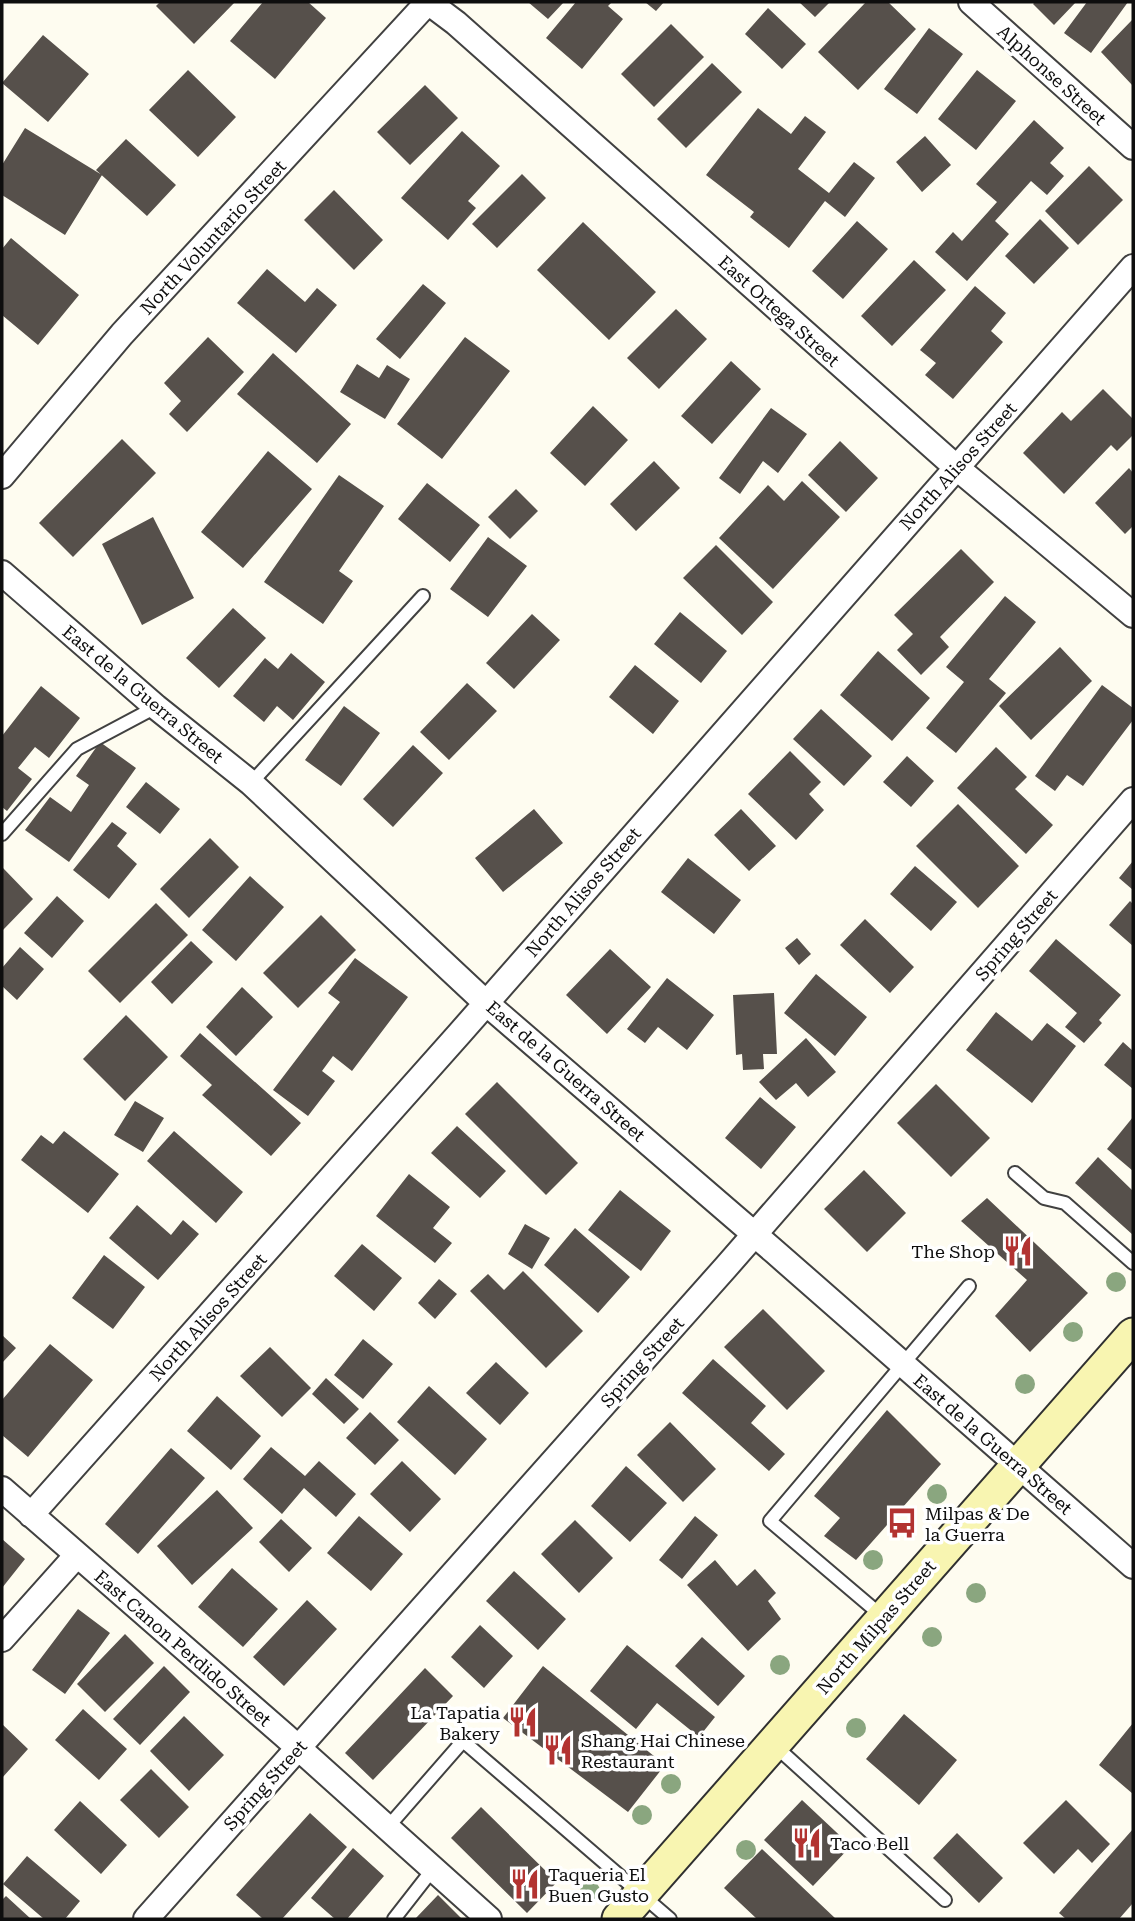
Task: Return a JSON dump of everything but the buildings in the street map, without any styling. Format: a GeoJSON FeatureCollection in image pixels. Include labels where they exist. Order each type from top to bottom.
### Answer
{"type":"FeatureCollection","features":[{"type":"Feature","properties":{"kind":"main road","name":"North Milpas Street"},"geometry":{"type":"LineString","coordinates":[[629,1907],[1133,1335]]}},
{"type":"Feature","properties":{"kind":"street","name":"East Ortega Street"},"geometry":{"type":"LineString","coordinates":[[428,2],[456,23],[957,468],[1133,615]]}},
{"type":"Feature","properties":{"kind":"street","name":"North Voluntario Street"},"geometry":{"type":"LineString","coordinates":[[2,476],[122,334],[428,2]]}},
{"type":"Feature","properties":{"kind":"street","name":"Alphonse Street"},"geometry":{"type":"LineString","coordinates":[[971,2],[1133,147]]}},
{"type":"Feature","properties":{"kind":"street","name":"North Alisos Street"},"geometry":{"type":"LineString","coordinates":[[31,1515],[486,1003],[1133,267]]}},
{"type":"Feature","properties":{"kind":"street","name":"East de la Guerra Street"},"geometry":{"type":"LineString","coordinates":[[2,573],[156,707],[251,783],[486,1003],[1133,1566]]}},
{"type":"Feature","properties":{"kind":"street","name":"Spring Street"},"geometry":{"type":"LineString","coordinates":[[146,1919],[755,1235],[1133,800]]}},
{"type":"Feature","properties":{"kind":"street","name":"East Canon Perdido Street"},"geometry":{"type":"LineString","coordinates":[[2,1489],[299,1748],[489,1919]]}},
{"type":"Feature","properties":{"kind":"street"},"geometry":{"type":"LineString","coordinates":[[2,1639],[77,1555]]}},
{"type":"Feature","properties":{"kind":"lane"},"geometry":{"type":"LineString","coordinates":[[251,783],[423,596]]}},
{"type":"Feature","properties":{"kind":"lane"},"geometry":{"type":"LineString","coordinates":[[2,834],[77,749],[156,707]]}},
{"type":"Feature","properties":{"kind":"lane"},"geometry":{"type":"LineString","coordinates":[[1015,1173],[1044,1198],[1065,1203],[1133,1264]]}},
{"type":"Feature","properties":{"kind":"lane"},"geometry":{"type":"LineString","coordinates":[[884,1617],[770,1521],[969,1286]]}},
{"type":"Feature","properties":{"kind":"lane"},"geometry":{"type":"LineString","coordinates":[[387,1828],[463,1741],[629,1907],[670,1919]]}},
{"type":"Feature","properties":{"kind":"lane"},"geometry":{"type":"LineString","coordinates":[[772,1744],[945,1900]]}},
{"type":"Feature","properties":{"kind":"lane"},"geometry":{"type":"LineString","coordinates":[[394,1919],[433,1869]]}},
{"type":"Feature","properties":{"kind":"place","name":"The Shop"},"geometry":{"type":"Point","coordinates":[1018,1251]}},
{"type":"Feature","properties":{"kind":"place","name":"Milpas & De la Guerra"},"geometry":{"type":"Point","coordinates":[902,1523]}},
{"type":"Feature","properties":{"kind":"place","name":"La Tapatia Bakery"},"geometry":{"type":"Point","coordinates":[523,1722]}},
{"type":"Feature","properties":{"kind":"place","name":"Shang Hai Chinese Restaurant"},"geometry":{"type":"Point","coordinates":[558,1750]}},
{"type":"Feature","properties":{"kind":"place","name":"Taco Bell"},"geometry":{"type":"Point","coordinates":[807,1843]}},
{"type":"Feature","properties":{"kind":"place","name":"Taqueria El Buen Gusto"},"geometry":{"type":"Point","coordinates":[525,1884]}}]}
